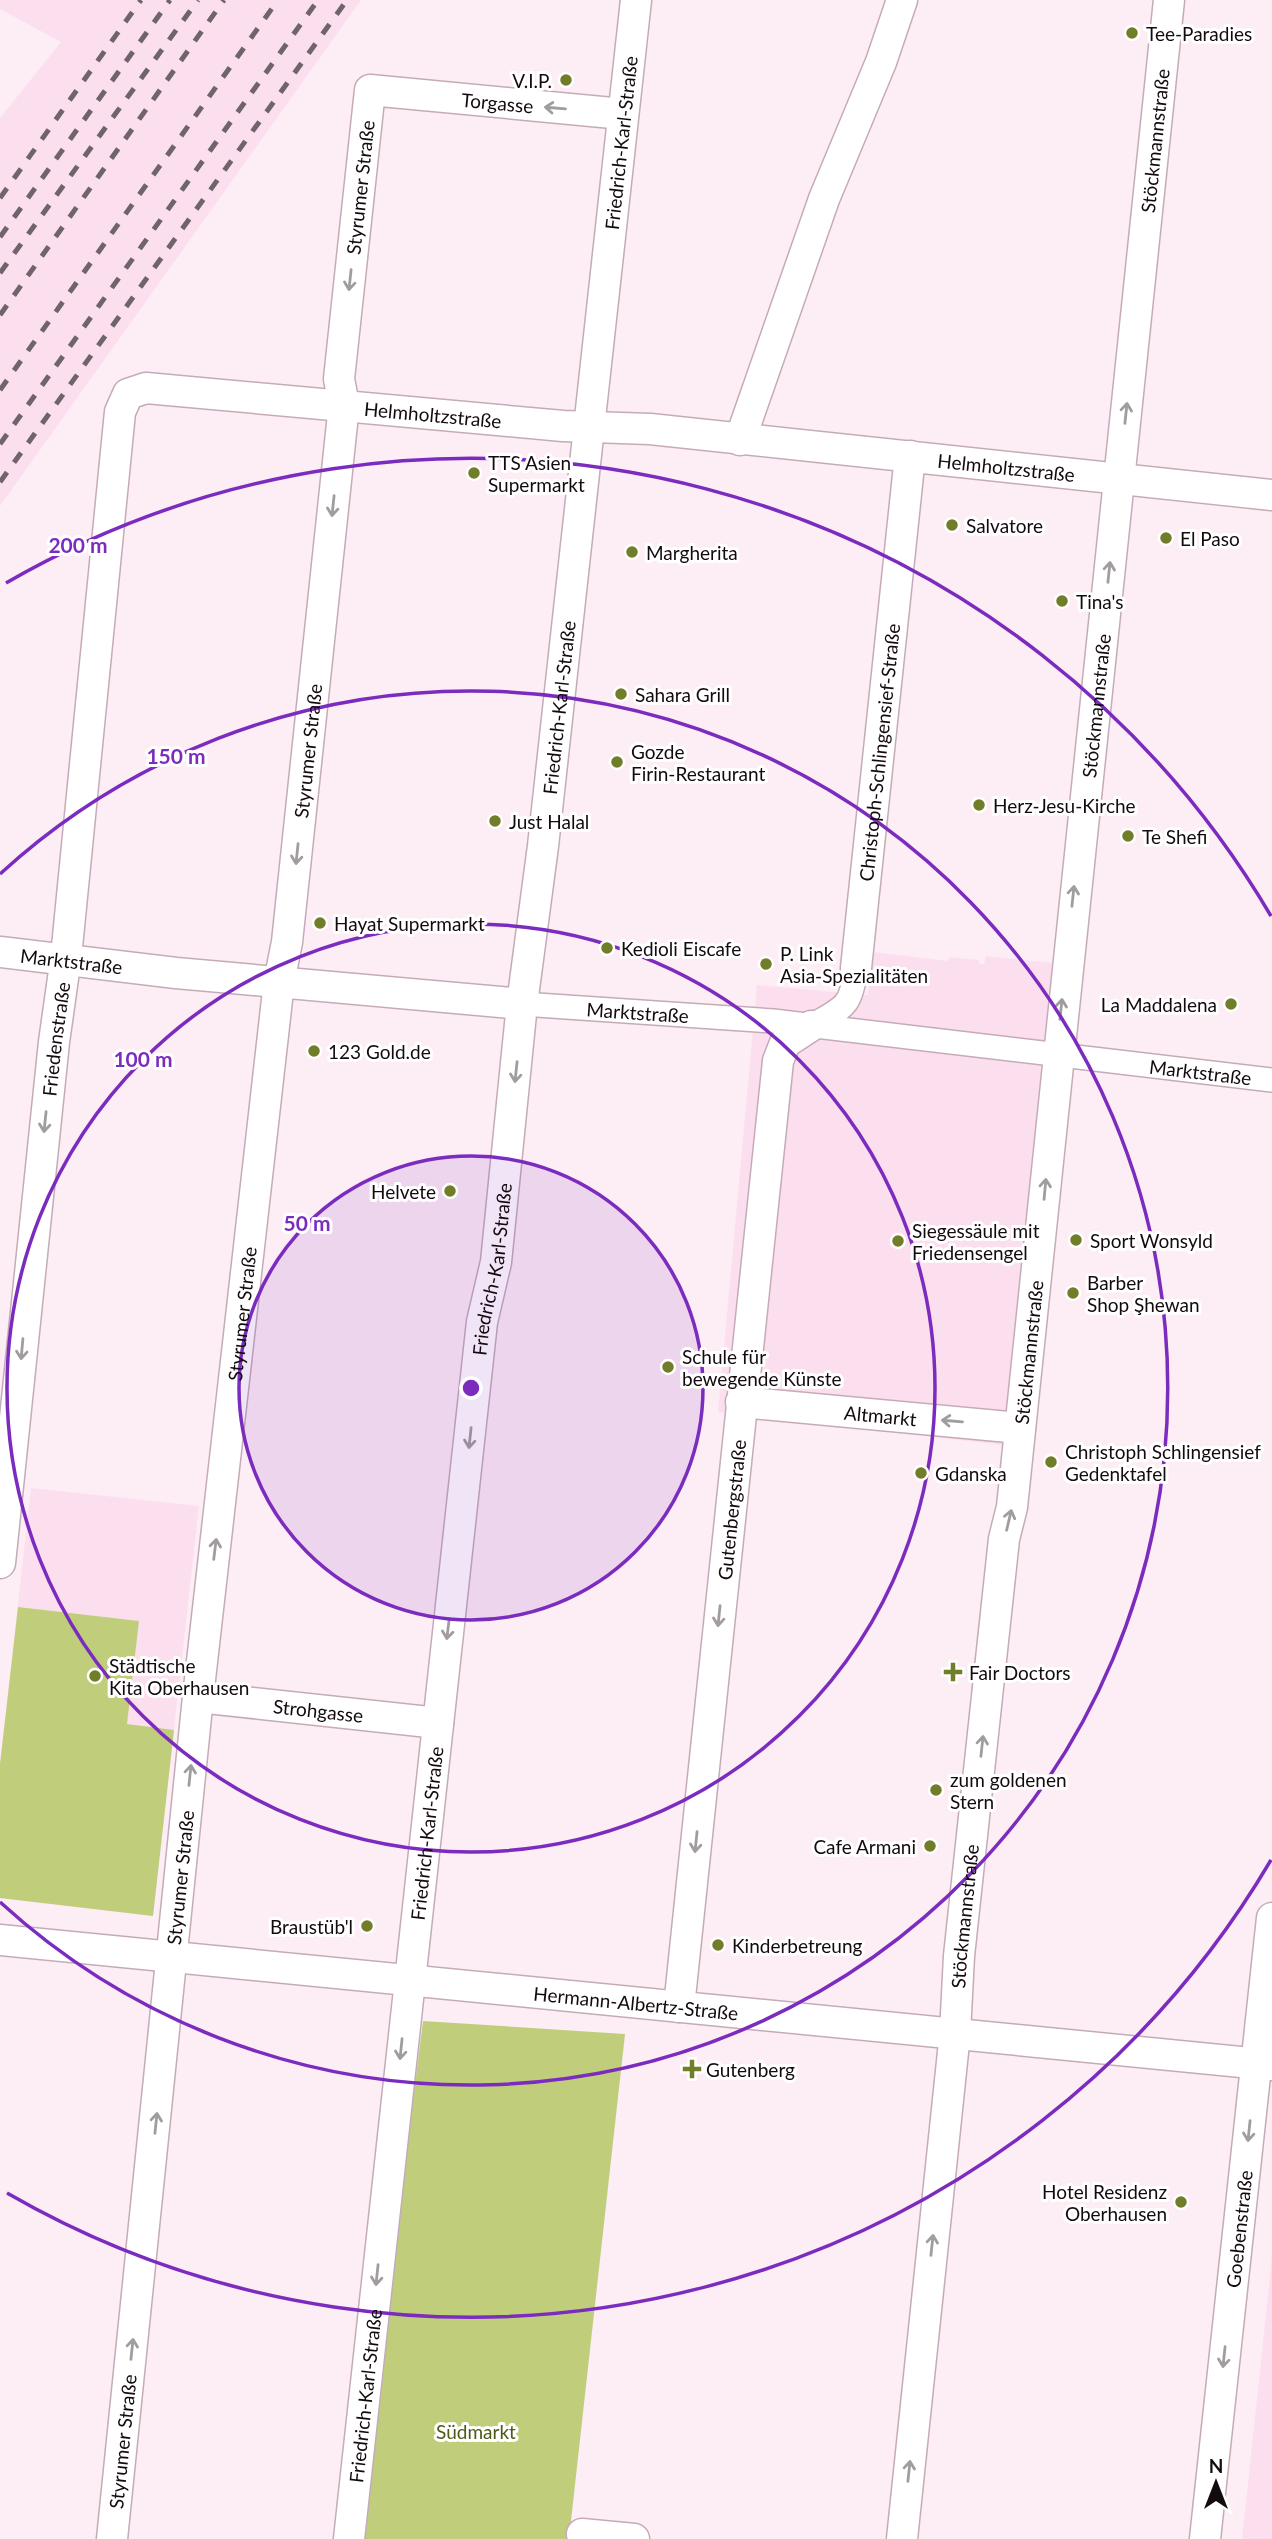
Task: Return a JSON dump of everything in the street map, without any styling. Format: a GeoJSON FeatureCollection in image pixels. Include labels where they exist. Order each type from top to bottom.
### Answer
{"type":"FeatureCollection","features":[{"type":"Feature","properties":{"kind":"street","name":"Friedrich-Karl-Straße"},"geometry":{"type":"LineString","coordinates":[[349,2539],[482,1322],[496,1262],[522,1004],[543,846],[636,0]]}},
{"type":"Feature","properties":{"kind":"street"},"geometry":{"type":"LineString","coordinates":[[740,440],[816,222],[902,0]]}},
{"type":"Feature","properties":{"kind":"street","name":"Stöckmannstraße"},"geometry":{"type":"LineString","coordinates":[[902,2539],[955,2033],[961,1931],[1004,1539],[1012,1507],[1169,0]]}},
{"type":"Feature","properties":{"kind":"street","name":"Torgasse"},"geometry":{"type":"LineString","coordinates":[[370,90],[623,114]]}},
{"type":"Feature","properties":{"kind":"street","name":"Styrumer Straße"},"geometry":{"type":"LineString","coordinates":[[112,2539],[198,1697],[279,982],[288,943],[344,405],[339,379],[370,90]]}},
{"type":"Feature","properties":{"kind":"street","name":"Helmholtzstraße"},"geometry":{"type":"LineString","coordinates":[[128,394],[146,388],[589,428],[649,429],[1119,481],[1272,495]]}},
{"type":"Feature","properties":{"kind":"street","name":"Friedenstraße"},"geometry":{"type":"LineString","coordinates":[[0,1563],[52,1055],[66,957],[120,412],[128,394]]}},
{"type":"Feature","properties":{"kind":"street","name":"Christoph-Schlingensief-Straße"},"geometry":{"type":"LineString","coordinates":[[811,1026],[848,1002],[853,995],[910,456]]}},
{"type":"Feature","properties":{"kind":"street","name":"Marktstraße"},"geometry":{"type":"LineString","coordinates":[[0,952],[66,957],[176,973],[522,1004],[811,1026],[1272,1080]]}},
{"type":"Feature","properties":{"kind":"street","name":"Gutenbergstraße"},"geometry":{"type":"LineString","coordinates":[[679,2007],[778,1061],[780,1051],[792,1035],[811,1026]]}},
{"type":"Feature","properties":{"kind":"street","name":"Altmarkt"},"geometry":{"type":"LineString","coordinates":[[741,1402],[1020,1428]]}},
{"type":"Feature","properties":{"kind":"street","name":"Strohgasse"},"geometry":{"type":"LineString","coordinates":[[198,1697],[438,1723]]}},
{"type":"Feature","properties":{"kind":"street","name":"Goebenstraße"},"geometry":{"type":"LineString","coordinates":[[1205,2539],[1264,2064],[1272,1918]]}},
{"type":"Feature","properties":{"kind":"street","name":"Hermann-Albertz-Straße"},"geometry":{"type":"LineString","coordinates":[[0,1940],[1264,2064]]}},
{"type":"Feature","properties":{"kind":"street"},"geometry":{"type":"LineString","coordinates":[[582,2534],[634,2539]]}},
{"type":"Feature","properties":{"kind":"shaded area"},"geometry":{"type":"Polygon","coordinates":[[[0,0],[361,0],[0,506],[0,118],[61,42],[0,9],[0,0]]]}},
{"type":"Feature","properties":{"kind":"shaded area"},"geometry":{"type":"Polygon","coordinates":[[[873,952],[948,961],[949,957],[979,960],[979,964],[984,964],[986,956],[1052,963],[1010,1446],[718,1412],[757,985],[868,995],[873,952]]]}},
{"type":"Feature","properties":{"kind":"shaded area","name":"Städtische Kita Oberhausen"},"geometry":{"type":"Polygon","coordinates":[[[31,1488],[199,1506],[153,1916],[0,1898],[0,1764],[31,1488]]]}},
{"type":"Feature","properties":{"kind":"shaded area"},"geometry":{"type":"Polygon","coordinates":[[[1272,2254],[1272,2539],[1242,2539],[1268,2296],[1272,2254]]]}},
{"type":"Feature","properties":{"kind":"green space","name":"Städtische Kita Oberhausen"},"geometry":{"type":"Polygon","coordinates":[[[18,1607],[139,1621],[127,1724],[174,1730],[153,1916],[0,1898],[0,1764],[18,1607]]]}},
{"type":"Feature","properties":{"kind":"green space","name":"Südmarkt"},"geometry":{"type":"Polygon","coordinates":[[[423,2021],[625,2034],[569,2539],[358,2539],[423,2021]]]}},
{"type":"Feature","properties":{"kind":"railway"},"geometry":{"type":"LineString","coordinates":[[0,198],[141,0]]}},
{"type":"Feature","properties":{"kind":"railway"},"geometry":{"type":"LineString","coordinates":[[0,237],[170,0]]}},
{"type":"Feature","properties":{"kind":"railway"},"geometry":{"type":"LineString","coordinates":[[0,273],[198,0]]}},
{"type":"Feature","properties":{"kind":"railway"},"geometry":{"type":"LineString","coordinates":[[0,315],[224,0]]}},
{"type":"Feature","properties":{"kind":"railway"},"geometry":{"type":"LineString","coordinates":[[0,390],[278,0]]}},
{"type":"Feature","properties":{"kind":"railway"},"geometry":{"type":"LineString","coordinates":[[0,444],[318,0]]}},
{"type":"Feature","properties":{"kind":"railway"},"geometry":{"type":"LineString","coordinates":[[0,482],[347,0]]}},
{"type":"Feature","properties":{"kind":"place","name":"Tee-Paradies"},"geometry":{"type":"Point","coordinates":[1132,33]}},
{"type":"Feature","properties":{"kind":"place","name":"V.I.P."},"geometry":{"type":"Point","coordinates":[566,80]}},
{"type":"Feature","properties":{"kind":"place","name":"TTS Asien Supermarkt"},"geometry":{"type":"Point","coordinates":[474,473]}},
{"type":"Feature","properties":{"kind":"place","name":"Salvatore"},"geometry":{"type":"Point","coordinates":[952,525]}},
{"type":"Feature","properties":{"kind":"place","name":"El Paso"},"geometry":{"type":"Point","coordinates":[1166,538]}},
{"type":"Feature","properties":{"kind":"place","name":"Margherita"},"geometry":{"type":"Point","coordinates":[632,552]}},
{"type":"Feature","properties":{"kind":"place","name":"Tina's"},"geometry":{"type":"Point","coordinates":[1062,601]}},
{"type":"Feature","properties":{"kind":"place","name":"Sahara Grill"},"geometry":{"type":"Point","coordinates":[621,694]}},
{"type":"Feature","properties":{"kind":"place","name":"Gozde Firin-Restaurant"},"geometry":{"type":"Point","coordinates":[617,762]}},
{"type":"Feature","properties":{"kind":"place","name":"Herz-Jesu-Kirche"},"geometry":{"type":"Point","coordinates":[979,805]}},
{"type":"Feature","properties":{"kind":"place","name":"Just Halal"},"geometry":{"type":"Point","coordinates":[495,821]}},
{"type":"Feature","properties":{"kind":"place","name":"Te Shefi"},"geometry":{"type":"Point","coordinates":[1128,836]}},
{"type":"Feature","properties":{"kind":"place","name":"Hayat Supermarkt"},"geometry":{"type":"Point","coordinates":[320,923]}},
{"type":"Feature","properties":{"kind":"place","name":"Kedioli Eiscafe"},"geometry":{"type":"Point","coordinates":[607,948]}},
{"type":"Feature","properties":{"kind":"place","name":"P. Link Asia-Spezialitäten"},"geometry":{"type":"Point","coordinates":[766,964]}},
{"type":"Feature","properties":{"kind":"place","name":"La Maddalena"},"geometry":{"type":"Point","coordinates":[1231,1004]}},
{"type":"Feature","properties":{"kind":"place","name":"123 Gold.de"},"geometry":{"type":"Point","coordinates":[314,1051]}},
{"type":"Feature","properties":{"kind":"place","name":"Helvete"},"geometry":{"type":"Point","coordinates":[450,1191]}},
{"type":"Feature","properties":{"kind":"place","name":"Sport Wonsyld"},"geometry":{"type":"Point","coordinates":[1076,1240]}},
{"type":"Feature","properties":{"kind":"place","name":"Siegessäule mit Friedensengel"},"geometry":{"type":"Point","coordinates":[898,1241]}},
{"type":"Feature","properties":{"kind":"place","name":"Barber Shop Şhewan"},"geometry":{"type":"Point","coordinates":[1073,1293]}},
{"type":"Feature","properties":{"kind":"place","name":"Schule für bewegende Künste"},"geometry":{"type":"Point","coordinates":[668,1367]}},
{"type":"Feature","properties":{"kind":"place","name":"Christoph Schlingensief Gedenktafel"},"geometry":{"type":"Point","coordinates":[1051,1462]}},
{"type":"Feature","properties":{"kind":"place","name":"Gdanska"},"geometry":{"type":"Point","coordinates":[921,1473]}},
{"type":"Feature","properties":{"kind":"place","name":"Fair Doctors"},"geometry":{"type":"Point","coordinates":[953,1672]}},
{"type":"Feature","properties":{"kind":"place","name":"Städtische Kita Oberhausen"},"geometry":{"type":"Point","coordinates":[95,1676]}},
{"type":"Feature","properties":{"kind":"place","name":"zum goldenen Stern"},"geometry":{"type":"Point","coordinates":[936,1790]}},
{"type":"Feature","properties":{"kind":"place","name":"Cafe Armani"},"geometry":{"type":"Point","coordinates":[930,1846]}},
{"type":"Feature","properties":{"kind":"place","name":"Braustüb'l"},"geometry":{"type":"Point","coordinates":[367,1926]}},
{"type":"Feature","properties":{"kind":"place","name":"Kinderbetreung"},"geometry":{"type":"Point","coordinates":[718,1945]}},
{"type":"Feature","properties":{"kind":"place","name":"Gutenberg"},"geometry":{"type":"Point","coordinates":[692,2069]}},
{"type":"Feature","properties":{"kind":"place","name":"Hotel Residenz Oberhausen"},"geometry":{"type":"Point","coordinates":[1181,2202]}}]}
